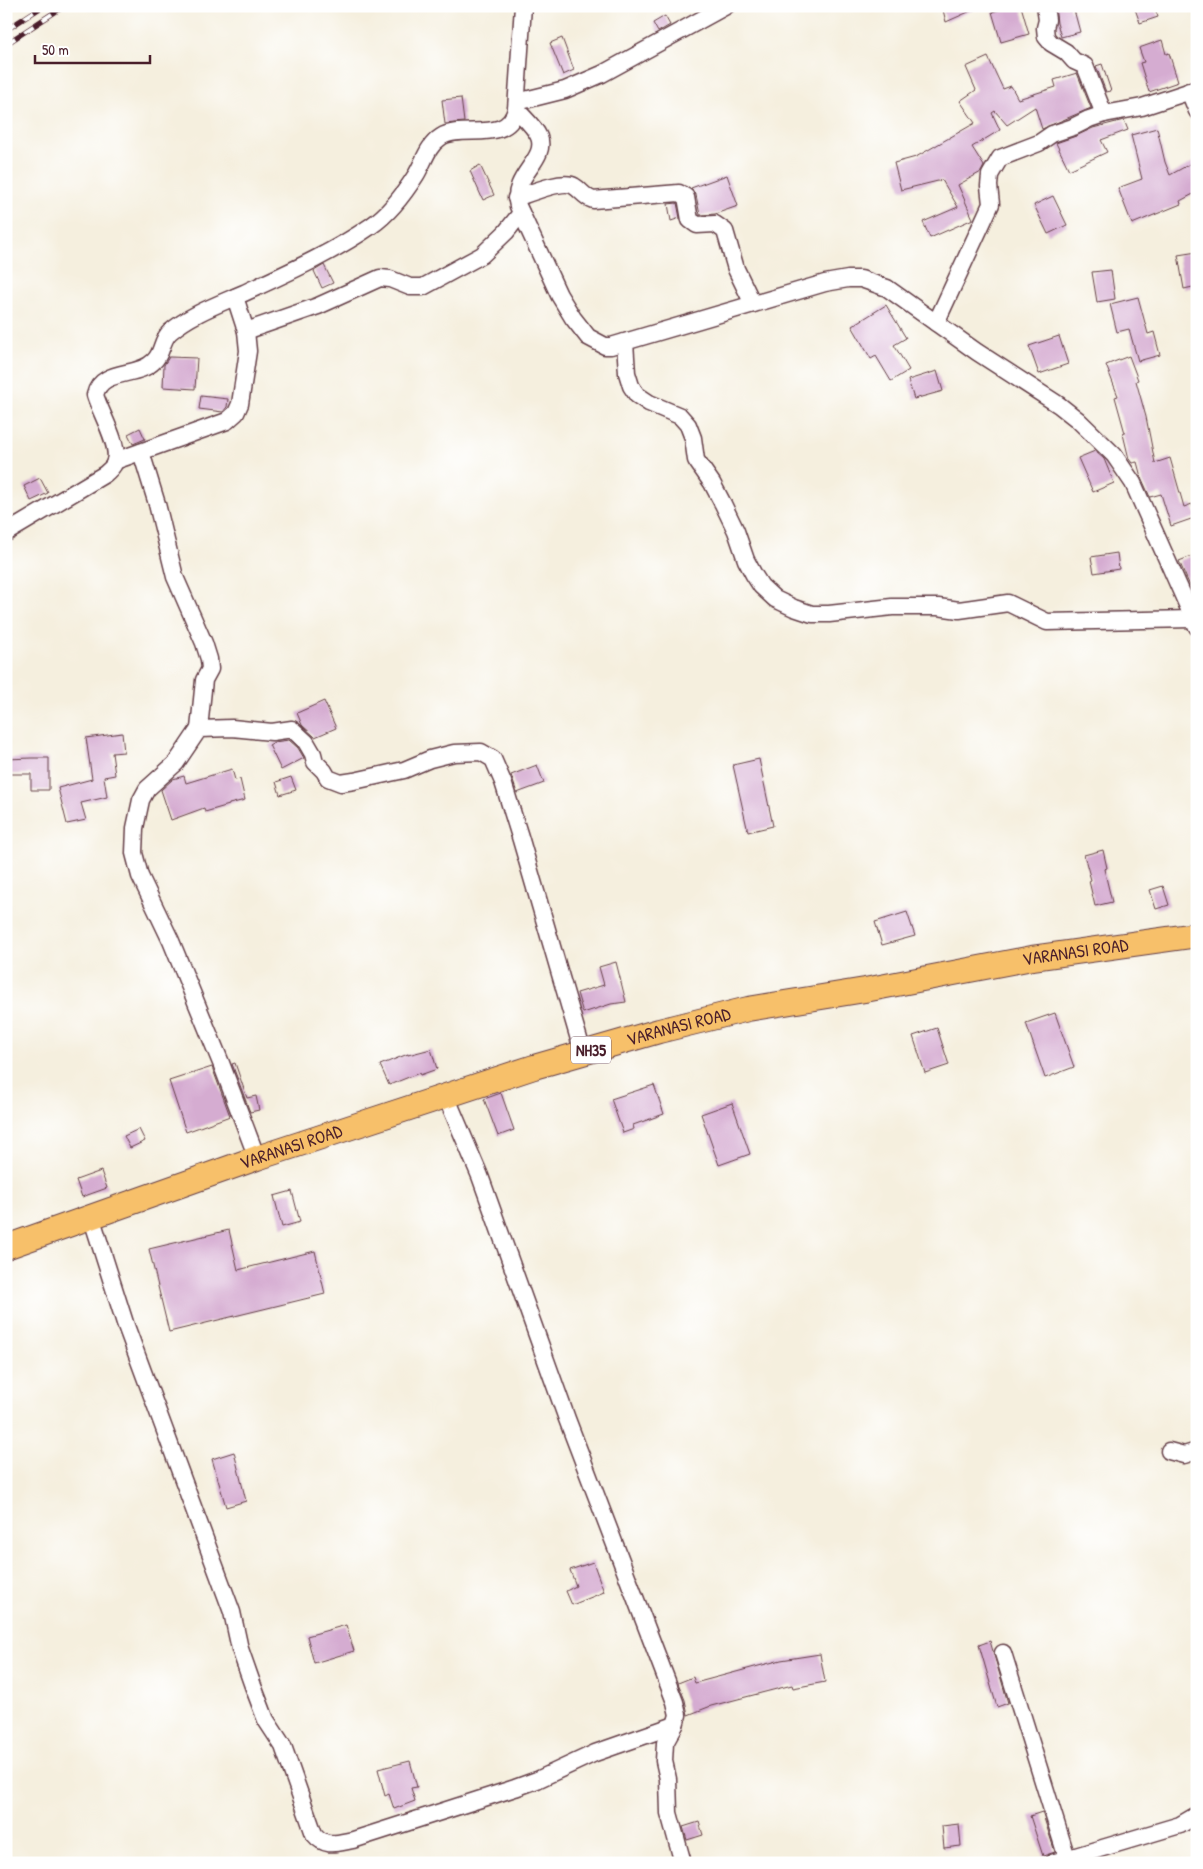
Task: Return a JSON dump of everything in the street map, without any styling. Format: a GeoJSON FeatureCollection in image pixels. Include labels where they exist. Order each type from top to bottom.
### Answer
{"type":"FeatureCollection","features":[{"type":"Feature","properties":{"kind":"highway","name":"VARANASI ROAD"},"geometry":{"type":"LineString","coordinates":[[6,1247],[257,1158],[446,1096],[659,1031],[748,1009],[865,990],[1032,958],[1197,935]]}},
{"type":"Feature","properties":{"kind":"street"},"geometry":{"type":"LineString","coordinates":[[6,533],[112,468],[115,461],[114,444],[95,395],[97,388],[102,383],[112,377],[147,366],[154,361],[159,354],[164,339],[170,332],[189,320],[298,267],[371,226],[393,206],[415,176],[434,142],[443,136],[452,133],[490,131],[510,123],[514,118],[516,106],[523,6]]}},
{"type":"Feature","properties":{"kind":"street"},"geometry":{"type":"LineString","coordinates":[[516,106],[565,90],[602,74],[726,6]]}},
{"type":"Feature","properties":{"kind":"street"},"geometry":{"type":"LineString","coordinates":[[1044,6],[1047,20],[1046,36],[1051,43],[1066,52],[1074,61],[1085,66],[1104,114]]}},
{"type":"Feature","properties":{"kind":"street"},"geometry":{"type":"LineString","coordinates":[[936,323],[991,204],[990,174],[1000,158],[1039,143],[1052,134],[1104,114],[1142,107],[1193,90],[1197,111]]}},
{"type":"Feature","properties":{"kind":"street"},"geometry":{"type":"LineString","coordinates":[[516,106],[539,137],[540,144],[536,159],[521,179],[516,190],[518,206],[559,294],[580,329],[588,337],[605,346],[625,342],[825,283],[848,279],[860,279],[887,288],[1059,405],[1078,420],[1114,455],[1133,483],[1195,623],[1046,622],[1008,604],[959,610],[938,607],[892,607],[812,614],[775,599],[762,586],[746,560],[736,531],[723,504],[712,483],[696,460],[693,438],[688,425],[680,416],[637,395],[631,386],[627,373],[625,342]]}},
{"type":"Feature","properties":{"kind":"street"},"geometry":{"type":"LineString","coordinates":[[246,331],[318,306],[380,278],[390,279],[410,287],[423,286],[482,255],[493,246],[518,206],[559,185],[569,184],[575,186],[586,197],[593,200],[679,193],[686,198],[690,220],[697,225],[715,224],[725,231],[736,269],[753,304]]}},
{"type":"Feature","properties":{"kind":"street"},"geometry":{"type":"LineString","coordinates":[[115,461],[227,421],[236,413],[240,404],[247,362],[248,342],[236,297]]}},
{"type":"Feature","properties":{"kind":"street"},"geometry":{"type":"LineString","coordinates":[[141,452],[157,504],[175,577],[207,650],[210,669],[204,680],[198,729],[176,763],[147,789],[141,800],[135,828],[134,853],[140,876],[171,941],[221,1062],[257,1158]]}},
{"type":"Feature","properties":{"kind":"street"},"geometry":{"type":"LineString","coordinates":[[198,729],[226,728],[272,732],[292,729],[306,742],[315,762],[328,778],[341,783],[404,770],[430,759],[454,753],[470,751],[487,754],[493,759],[503,782],[583,1053]]}},
{"type":"Feature","properties":{"kind":"street"},"geometry":{"type":"LineString","coordinates":[[446,1096],[480,1176],[567,1419],[675,1702],[678,1715],[665,1744],[664,1761],[668,1779],[669,1813],[683,1863]]}},
{"type":"Feature","properties":{"kind":"street"},"geometry":{"type":"LineString","coordinates":[[91,1216],[125,1323],[232,1612],[240,1649],[252,1686],[266,1720],[282,1746],[314,1834],[320,1841],[327,1844],[353,1840],[515,1788],[595,1753],[675,1725]]}},
{"type":"Feature","properties":{"kind":"street"},"geometry":{"type":"LineString","coordinates":[[1169,1452],[1184,1455],[1197,1452]]}},
{"type":"Feature","properties":{"kind":"street"},"geometry":{"type":"LineString","coordinates":[[1002,1653],[1060,1860],[1180,1825],[1197,1816]]}},
{"type":"Feature","properties":{"kind":"building"},"geometry":{"type":"Polygon","coordinates":[[[942,6],[982,6],[946,22],[942,6]]]}},
{"type":"Feature","properties":{"kind":"building"},"geometry":{"type":"Polygon","coordinates":[[[1012,6],[1021,6],[1029,34],[1001,42],[992,12],[1012,6]]]}},
{"type":"Feature","properties":{"kind":"building"},"geometry":{"type":"Polygon","coordinates":[[[1055,6],[1069,6],[1070,11],[1074,10],[1080,32],[1061,37],[1055,6]]]}},
{"type":"Feature","properties":{"kind":"building"},"geometry":{"type":"Polygon","coordinates":[[[1134,6],[1154,6],[1158,17],[1140,23],[1134,6]]]}},
{"type":"Feature","properties":{"kind":"building"},"geometry":{"type":"Polygon","coordinates":[[[665,16],[670,25],[658,32],[653,23],[665,16]]]}},
{"type":"Feature","properties":{"kind":"building"},"geometry":{"type":"Polygon","coordinates":[[[562,38],[574,70],[563,75],[550,43],[562,38]]]}},
{"type":"Feature","properties":{"kind":"building"},"geometry":{"type":"Polygon","coordinates":[[[1162,40],[1166,54],[1169,53],[1178,82],[1149,92],[1140,63],[1144,62],[1139,48],[1162,40]]]}},
{"type":"Feature","properties":{"kind":"building"},"geometry":{"type":"Polygon","coordinates":[[[988,57],[1003,89],[1011,86],[1018,99],[1056,87],[1054,80],[1077,73],[1091,108],[1042,129],[1035,107],[1007,125],[995,111],[992,113],[1000,130],[972,147],[984,166],[981,172],[958,185],[973,219],[930,238],[923,222],[958,207],[942,180],[901,190],[894,163],[916,157],[975,123],[960,101],[976,90],[966,67],[988,57]]]}},
{"type":"Feature","properties":{"kind":"building"},"geometry":{"type":"Polygon","coordinates":[[[1102,64],[1111,91],[1106,92],[1096,66],[1102,64]]]}},
{"type":"Feature","properties":{"kind":"building"},"geometry":{"type":"Polygon","coordinates":[[[461,98],[464,122],[445,124],[442,100],[461,98]]]}},
{"type":"Feature","properties":{"kind":"building"},"geometry":{"type":"Polygon","coordinates":[[[1124,120],[1128,130],[1101,140],[1107,152],[1069,170],[1056,143],[1093,128],[1124,120]]]}},
{"type":"Feature","properties":{"kind":"building"},"geometry":{"type":"Polygon","coordinates":[[[1157,128],[1170,175],[1197,160],[1197,192],[1180,201],[1181,204],[1132,224],[1118,188],[1142,179],[1131,135],[1157,128]]]}},
{"type":"Feature","properties":{"kind":"building"},"geometry":{"type":"Polygon","coordinates":[[[480,165],[494,195],[483,200],[470,171],[480,165]]]}},
{"type":"Feature","properties":{"kind":"building"},"geometry":{"type":"Polygon","coordinates":[[[727,175],[738,206],[715,214],[700,215],[696,195],[691,188],[727,175]]]}},
{"type":"Feature","properties":{"kind":"building"},"geometry":{"type":"Polygon","coordinates":[[[1053,196],[1067,225],[1048,234],[1034,205],[1053,196]]]}},
{"type":"Feature","properties":{"kind":"building"},"geometry":{"type":"Polygon","coordinates":[[[677,203],[680,218],[671,221],[668,204],[677,203]]]}},
{"type":"Feature","properties":{"kind":"building"},"geometry":{"type":"Polygon","coordinates":[[[1197,252],[1197,286],[1184,289],[1178,255],[1197,252]]]}},
{"type":"Feature","properties":{"kind":"building"},"geometry":{"type":"Polygon","coordinates":[[[324,265],[333,283],[322,288],[314,271],[324,265]]]}},
{"type":"Feature","properties":{"kind":"building"},"geometry":{"type":"Polygon","coordinates":[[[1111,270],[1115,299],[1097,302],[1092,272],[1111,270]]]}},
{"type":"Feature","properties":{"kind":"building"},"geometry":{"type":"Polygon","coordinates":[[[1138,297],[1148,334],[1154,332],[1160,355],[1138,361],[1129,329],[1117,332],[1110,304],[1138,297]]]}},
{"type":"Feature","properties":{"kind":"building"},"geometry":{"type":"Polygon","coordinates":[[[886,305],[906,338],[894,345],[909,370],[891,381],[876,356],[871,359],[852,326],[886,305]]]}},
{"type":"Feature","properties":{"kind":"building"},"geometry":{"type":"Polygon","coordinates":[[[1059,336],[1068,364],[1039,374],[1029,346],[1059,336]]]}},
{"type":"Feature","properties":{"kind":"building"},"geometry":{"type":"Polygon","coordinates":[[[1129,356],[1138,380],[1136,381],[1146,417],[1155,463],[1170,458],[1184,507],[1192,504],[1197,517],[1171,526],[1161,494],[1150,497],[1137,462],[1132,463],[1129,459],[1123,434],[1125,433],[1115,397],[1118,396],[1106,365],[1129,356]]]}},
{"type":"Feature","properties":{"kind":"building"},"geometry":{"type":"Polygon","coordinates":[[[169,357],[197,358],[195,389],[163,387],[164,365],[169,357]]]}},
{"type":"Feature","properties":{"kind":"building"},"geometry":{"type":"Polygon","coordinates":[[[937,371],[943,391],[914,399],[908,380],[937,371]]]}},
{"type":"Feature","properties":{"kind":"building"},"geometry":{"type":"Polygon","coordinates":[[[201,396],[228,399],[227,407],[223,412],[199,409],[201,396]]]}},
{"type":"Feature","properties":{"kind":"building"},"geometry":{"type":"Polygon","coordinates":[[[140,428],[145,439],[133,444],[128,434],[140,428]]]}},
{"type":"Feature","properties":{"kind":"building"},"geometry":{"type":"Polygon","coordinates":[[[1095,451],[1104,459],[1114,483],[1093,492],[1078,458],[1095,451]]]}},
{"type":"Feature","properties":{"kind":"building"},"geometry":{"type":"Polygon","coordinates":[[[40,478],[48,493],[31,501],[24,486],[40,478]]]}},
{"type":"Feature","properties":{"kind":"building"},"geometry":{"type":"Polygon","coordinates":[[[1117,553],[1119,569],[1094,573],[1091,557],[1117,553]]]}},
{"type":"Feature","properties":{"kind":"building"},"geometry":{"type":"Polygon","coordinates":[[[1197,554],[1197,602],[1179,561],[1197,554]]]}},
{"type":"Feature","properties":{"kind":"building"},"geometry":{"type":"Polygon","coordinates":[[[324,701],[336,728],[315,737],[302,725],[297,713],[324,701]]]}},
{"type":"Feature","properties":{"kind":"building"},"geometry":{"type":"Polygon","coordinates":[[[122,733],[124,752],[112,753],[115,775],[104,777],[107,797],[81,803],[86,820],[67,824],[58,788],[92,779],[86,738],[122,733]]]}},
{"type":"Feature","properties":{"kind":"building"},"geometry":{"type":"Polygon","coordinates":[[[289,740],[298,748],[304,758],[281,770],[269,745],[274,742],[289,740]]]}},
{"type":"Feature","properties":{"kind":"building"},"geometry":{"type":"Polygon","coordinates":[[[49,758],[49,790],[31,790],[31,774],[7,774],[7,759],[49,758]]]}},
{"type":"Feature","properties":{"kind":"building"},"geometry":{"type":"Polygon","coordinates":[[[759,759],[773,826],[748,832],[733,765],[759,759]]]}},
{"type":"Feature","properties":{"kind":"building"},"geometry":{"type":"Polygon","coordinates":[[[537,765],[544,783],[517,793],[511,775],[537,765]]]}},
{"type":"Feature","properties":{"kind":"building"},"geometry":{"type":"Polygon","coordinates":[[[232,769],[235,780],[240,779],[245,800],[205,812],[204,808],[171,820],[161,790],[173,779],[184,776],[186,783],[232,769]]]}},
{"type":"Feature","properties":{"kind":"building"},"geometry":{"type":"Polygon","coordinates":[[[291,777],[296,790],[280,795],[276,782],[291,777]]]}},
{"type":"Feature","properties":{"kind":"building"},"geometry":{"type":"Polygon","coordinates":[[[1103,850],[1107,868],[1104,869],[1112,902],[1095,906],[1089,881],[1091,880],[1084,855],[1103,850]]]}},
{"type":"Feature","properties":{"kind":"building"},"geometry":{"type":"Polygon","coordinates":[[[1163,886],[1169,905],[1156,909],[1150,890],[1163,886]]]}},
{"type":"Feature","properties":{"kind":"building"},"geometry":{"type":"Polygon","coordinates":[[[907,912],[915,936],[882,945],[875,922],[907,912]]]}},
{"type":"Feature","properties":{"kind":"building"},"geometry":{"type":"Polygon","coordinates":[[[616,962],[626,1002],[611,1004],[583,1013],[577,993],[604,985],[599,967],[616,962]]]}},
{"type":"Feature","properties":{"kind":"building"},"geometry":{"type":"Polygon","coordinates":[[[1055,1013],[1074,1067],[1045,1078],[1026,1023],[1055,1013]]]}},
{"type":"Feature","properties":{"kind":"building"},"geometry":{"type":"Polygon","coordinates":[[[937,1028],[949,1065],[925,1073],[913,1036],[937,1028]]]}},
{"type":"Feature","properties":{"kind":"building"},"geometry":{"type":"Polygon","coordinates":[[[431,1049],[437,1069],[420,1075],[419,1073],[389,1085],[380,1065],[408,1054],[431,1049]]]}},
{"type":"Feature","properties":{"kind":"building"},"geometry":{"type":"Polygon","coordinates":[[[235,1063],[247,1098],[256,1096],[259,1110],[250,1112],[232,1064],[235,1063]]]}},
{"type":"Feature","properties":{"kind":"building"},"geometry":{"type":"Polygon","coordinates":[[[212,1067],[230,1116],[186,1132],[169,1081],[212,1067]]]}},
{"type":"Feature","properties":{"kind":"building"},"geometry":{"type":"Polygon","coordinates":[[[654,1085],[664,1114],[633,1125],[634,1129],[623,1133],[611,1099],[654,1085]]]}},
{"type":"Feature","properties":{"kind":"building"},"geometry":{"type":"Polygon","coordinates":[[[501,1093],[514,1130],[498,1136],[484,1099],[501,1093]]]}},
{"type":"Feature","properties":{"kind":"building"},"geometry":{"type":"Polygon","coordinates":[[[732,1103],[750,1154],[719,1165],[701,1114],[732,1103]]]}},
{"type":"Feature","properties":{"kind":"building"},"geometry":{"type":"Polygon","coordinates":[[[139,1129],[145,1141],[130,1148],[124,1136],[139,1129]]]}},
{"type":"Feature","properties":{"kind":"building"},"geometry":{"type":"Polygon","coordinates":[[[101,1171],[107,1188],[82,1197],[76,1180],[101,1171]]]}},
{"type":"Feature","properties":{"kind":"building"},"geometry":{"type":"Polygon","coordinates":[[[292,1191],[300,1222],[282,1227],[274,1196],[292,1191]]]}},
{"type":"Feature","properties":{"kind":"building"},"geometry":{"type":"Polygon","coordinates":[[[229,1230],[238,1270],[315,1251],[325,1294],[169,1332],[149,1249],[229,1230]]]}},
{"type":"Feature","properties":{"kind":"building"},"geometry":{"type":"Polygon","coordinates":[[[234,1452],[246,1501],[226,1507],[212,1459],[234,1452]]]}},
{"type":"Feature","properties":{"kind":"building"},"geometry":{"type":"Polygon","coordinates":[[[593,1562],[604,1592],[572,1605],[566,1591],[576,1586],[570,1570],[593,1562]]]}},
{"type":"Feature","properties":{"kind":"building"},"geometry":{"type":"Polygon","coordinates":[[[346,1625],[354,1651],[314,1663],[307,1636],[346,1625]]]}},
{"type":"Feature","properties":{"kind":"building"},"geometry":{"type":"Polygon","coordinates":[[[990,1641],[1008,1703],[997,1707],[979,1645],[990,1641]]]}},
{"type":"Feature","properties":{"kind":"building"},"geometry":{"type":"Polygon","coordinates":[[[820,1654],[825,1682],[793,1688],[792,1685],[711,1706],[688,1715],[685,1700],[678,1683],[693,1677],[695,1683],[781,1660],[820,1654]]]}},
{"type":"Feature","properties":{"kind":"building"},"geometry":{"type":"Polygon","coordinates":[[[410,1761],[417,1787],[411,1788],[415,1801],[394,1809],[389,1794],[385,1796],[378,1769],[410,1761]]]}},
{"type":"Feature","properties":{"kind":"building"},"geometry":{"type":"Polygon","coordinates":[[[1042,1812],[1055,1852],[1043,1856],[1030,1816],[1042,1812]]]}},
{"type":"Feature","properties":{"kind":"building"},"geometry":{"type":"Polygon","coordinates":[[[699,1822],[703,1835],[687,1840],[683,1827],[699,1822]]]}},
{"type":"Feature","properties":{"kind":"building"},"geometry":{"type":"Polygon","coordinates":[[[959,1824],[961,1846],[944,1848],[942,1826],[959,1824]]]}},
{"type":"Feature","properties":{"kind":"railway"},"geometry":{"type":"LineString","coordinates":[[6,30],[43,6]]}},
{"type":"Feature","properties":{"kind":"railway"},"geometry":{"type":"LineString","coordinates":[[6,44],[64,6]]}}]}
